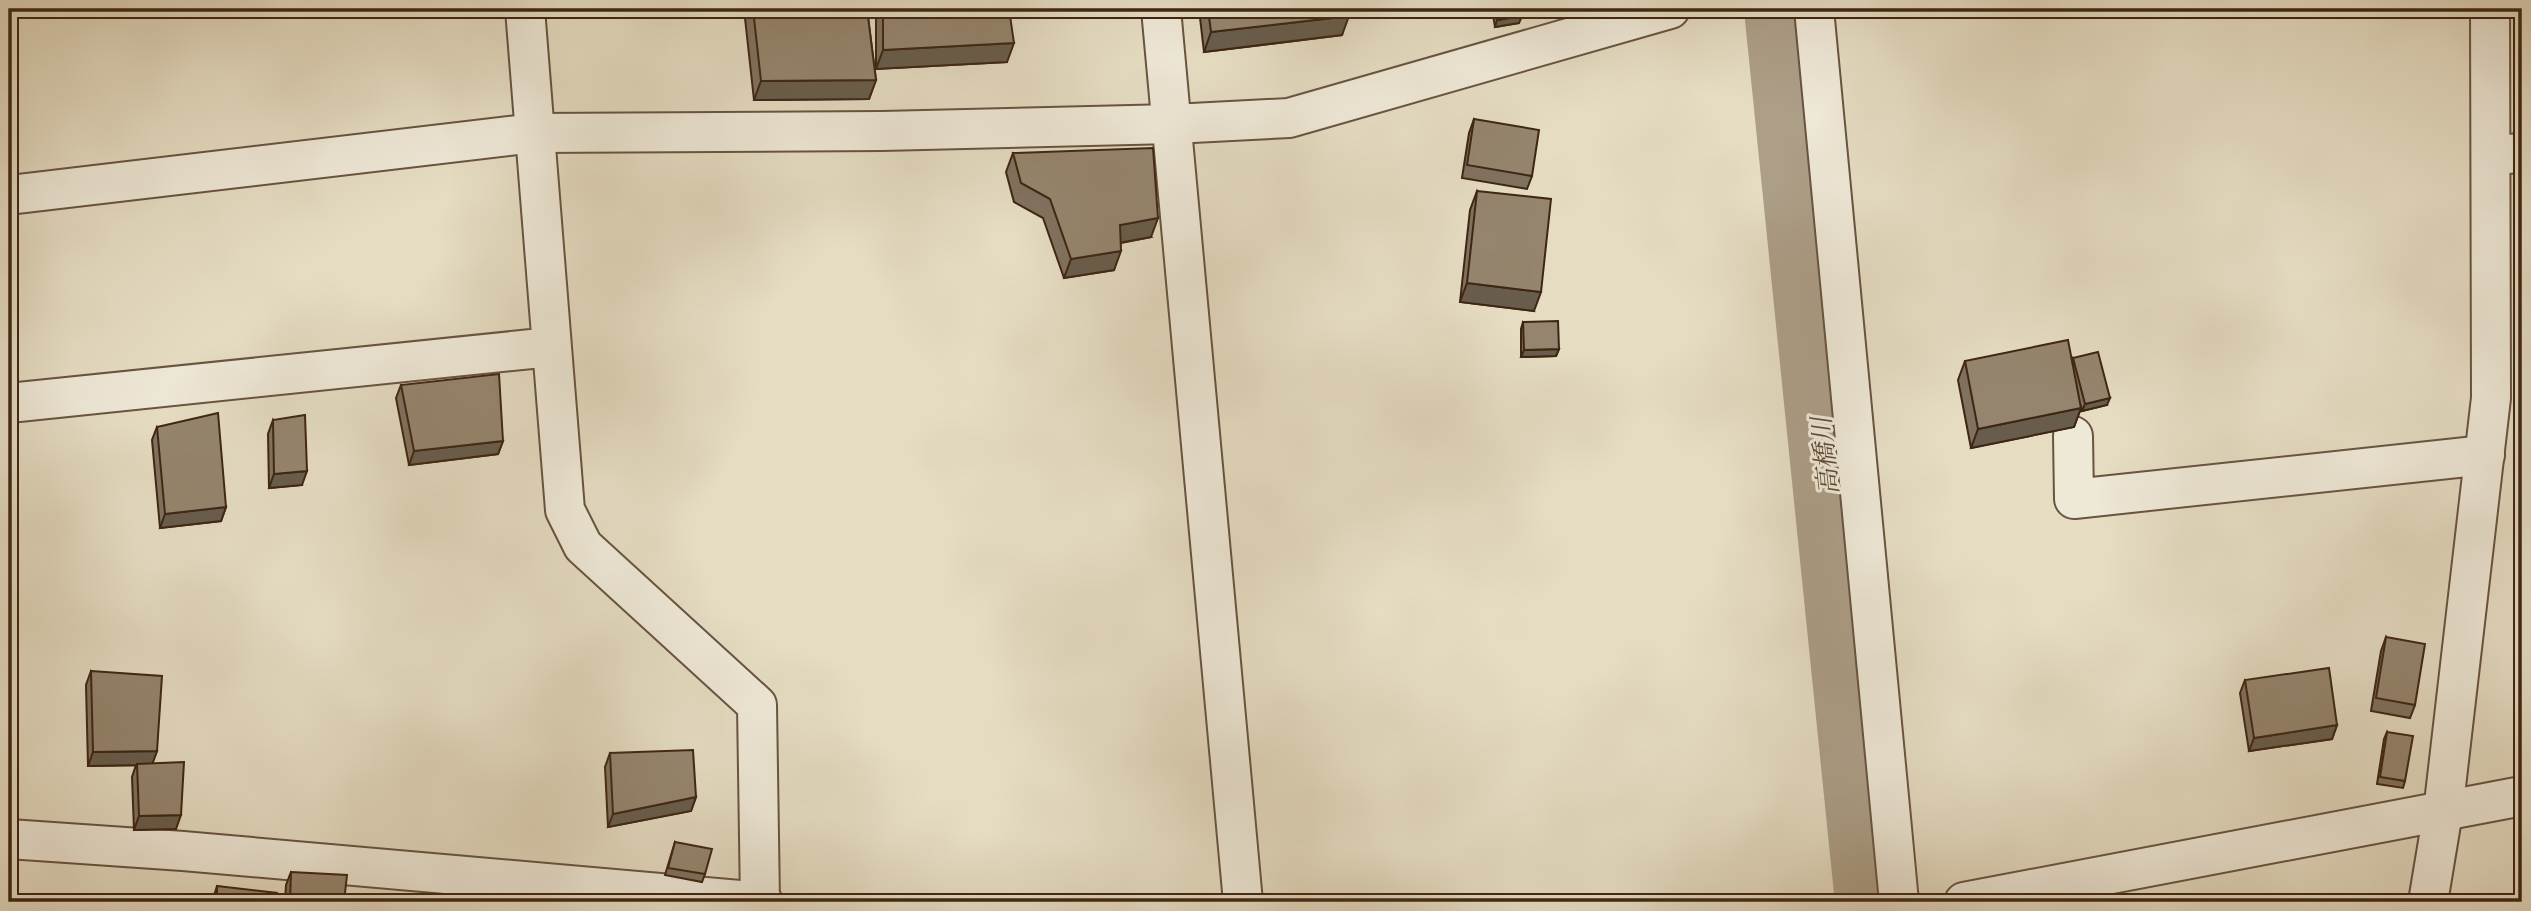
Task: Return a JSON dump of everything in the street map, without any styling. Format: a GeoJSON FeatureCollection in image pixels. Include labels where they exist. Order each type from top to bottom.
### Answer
{"type":"FeatureCollection","features":[{"type":"Feature","properties":{"kind":"street"},"geometry":{"type":"LineString","coordinates":[[9,839],[183,851],[761,902],[757,705],[583,546],[565,510],[525,9]]}},
{"type":"Feature","properties":{"kind":"street"},"geometry":{"type":"LineString","coordinates":[[1161,9],[1243,902]]}},
{"type":"Feature","properties":{"kind":"street"},"geometry":{"type":"LineString","coordinates":[[9,195],[535,133],[896,131],[1173,124],[1289,118],[1670,9]]}},
{"type":"Feature","properties":{"kind":"street"},"geometry":{"type":"LineString","coordinates":[[1814,9],[1899,902]]}},
{"type":"Feature","properties":{"kind":"street"},"geometry":{"type":"LineString","coordinates":[[2428,902],[2443,812],[2491,398],[2506,154],[2490,9]]}},
{"type":"Feature","properties":{"kind":"street"},"geometry":{"type":"LineString","coordinates":[[9,403],[551,347]]}},
{"type":"Feature","properties":{"kind":"street"},"geometry":{"type":"LineString","coordinates":[[2073,436],[2074,499],[2485,455]]}},
{"type":"Feature","properties":{"kind":"street"},"geometry":{"type":"LineString","coordinates":[[1964,902],[2522,796]]}},
{"type":"Feature","properties":{"kind":"building"},"geometry":{"type":"Polygon","coordinates":[[[753,9],[867,9],[876,80],[761,81],[753,9]]]}},
{"type":"Feature","properties":{"kind":"building"},"geometry":{"type":"Polygon","coordinates":[[[883,9],[1009,9],[1014,43],[883,50],[883,9]]]}},
{"type":"Feature","properties":{"kind":"building"},"geometry":{"type":"Polygon","coordinates":[[[1208,9],[1348,9],[1349,16],[1211,32],[1208,9]]]}},
{"type":"Feature","properties":{"kind":"building"},"geometry":{"type":"Polygon","coordinates":[[[1495,9],[1520,9],[1522,16],[1497,20],[1495,9]]]}},
{"type":"Feature","properties":{"kind":"building"},"geometry":{"type":"Polygon","coordinates":[[[1474,119],[1539,130],[1532,176],[1467,165],[1474,119]]]}},
{"type":"Feature","properties":{"kind":"building"},"geometry":{"type":"Polygon","coordinates":[[[1153,148],[1158,218],[1120,225],[1121,251],[1071,259],[1050,199],[1021,183],[1013,153],[1153,148]]]}},
{"type":"Feature","properties":{"kind":"building"},"geometry":{"type":"Polygon","coordinates":[[[1477,191],[1551,199],[1541,292],[1467,283],[1477,191]]]}},
{"type":"Feature","properties":{"kind":"building"},"geometry":{"type":"Polygon","coordinates":[[[1558,321],[1559,349],[1524,350],[1523,322],[1558,321]]]}},
{"type":"Feature","properties":{"kind":"building"},"geometry":{"type":"Polygon","coordinates":[[[2068,340],[2081,408],[1978,429],[1965,361],[2068,340]]]}},
{"type":"Feature","properties":{"kind":"building"},"geometry":{"type":"Polygon","coordinates":[[[2098,352],[2110,398],[2085,404],[2073,358],[2098,352]]]}},
{"type":"Feature","properties":{"kind":"building"},"geometry":{"type":"Polygon","coordinates":[[[499,374],[503,441],[414,451],[401,385],[499,374]]]}},
{"type":"Feature","properties":{"kind":"building"},"geometry":{"type":"Polygon","coordinates":[[[218,413],[226,507],[165,514],[157,427],[218,413]]]}},
{"type":"Feature","properties":{"kind":"building"},"geometry":{"type":"Polygon","coordinates":[[[305,415],[307,471],[274,474],[273,420],[305,415]]]}},
{"type":"Feature","properties":{"kind":"building"},"geometry":{"type":"Polygon","coordinates":[[[2386,637],[2425,644],[2415,705],[2376,698],[2386,637]]]}},
{"type":"Feature","properties":{"kind":"building"},"geometry":{"type":"Polygon","coordinates":[[[2329,668],[2337,725],[2254,738],[2245,680],[2329,668]]]}},
{"type":"Feature","properties":{"kind":"building"},"geometry":{"type":"Polygon","coordinates":[[[91,671],[162,676],[157,751],[93,752],[91,671]]]}},
{"type":"Feature","properties":{"kind":"building"},"geometry":{"type":"Polygon","coordinates":[[[2387,732],[2413,736],[2405,781],[2380,777],[2387,732]]]}},
{"type":"Feature","properties":{"kind":"building"},"geometry":{"type":"Polygon","coordinates":[[[693,750],[696,797],[613,814],[610,753],[693,750]]]}},
{"type":"Feature","properties":{"kind":"building"},"geometry":{"type":"Polygon","coordinates":[[[184,762],[181,815],[139,816],[137,764],[184,762]]]}},
{"type":"Feature","properties":{"kind":"building"},"geometry":{"type":"Polygon","coordinates":[[[675,842],[712,849],[705,874],[668,868],[675,842]]]}},
{"type":"Feature","properties":{"kind":"building"},"geometry":{"type":"Polygon","coordinates":[[[291,872],[347,875],[344,902],[290,902],[291,872]]]}},
{"type":"Feature","properties":{"kind":"building"},"geometry":{"type":"Polygon","coordinates":[[[217,886],[277,893],[277,902],[217,902],[217,886]]]}},
{"type":"Feature","properties":{"kind":"waterway","name":"高橋川"},"geometry":{"type":"LineString","coordinates":[[1779,9],[1870,902]]}}]}
